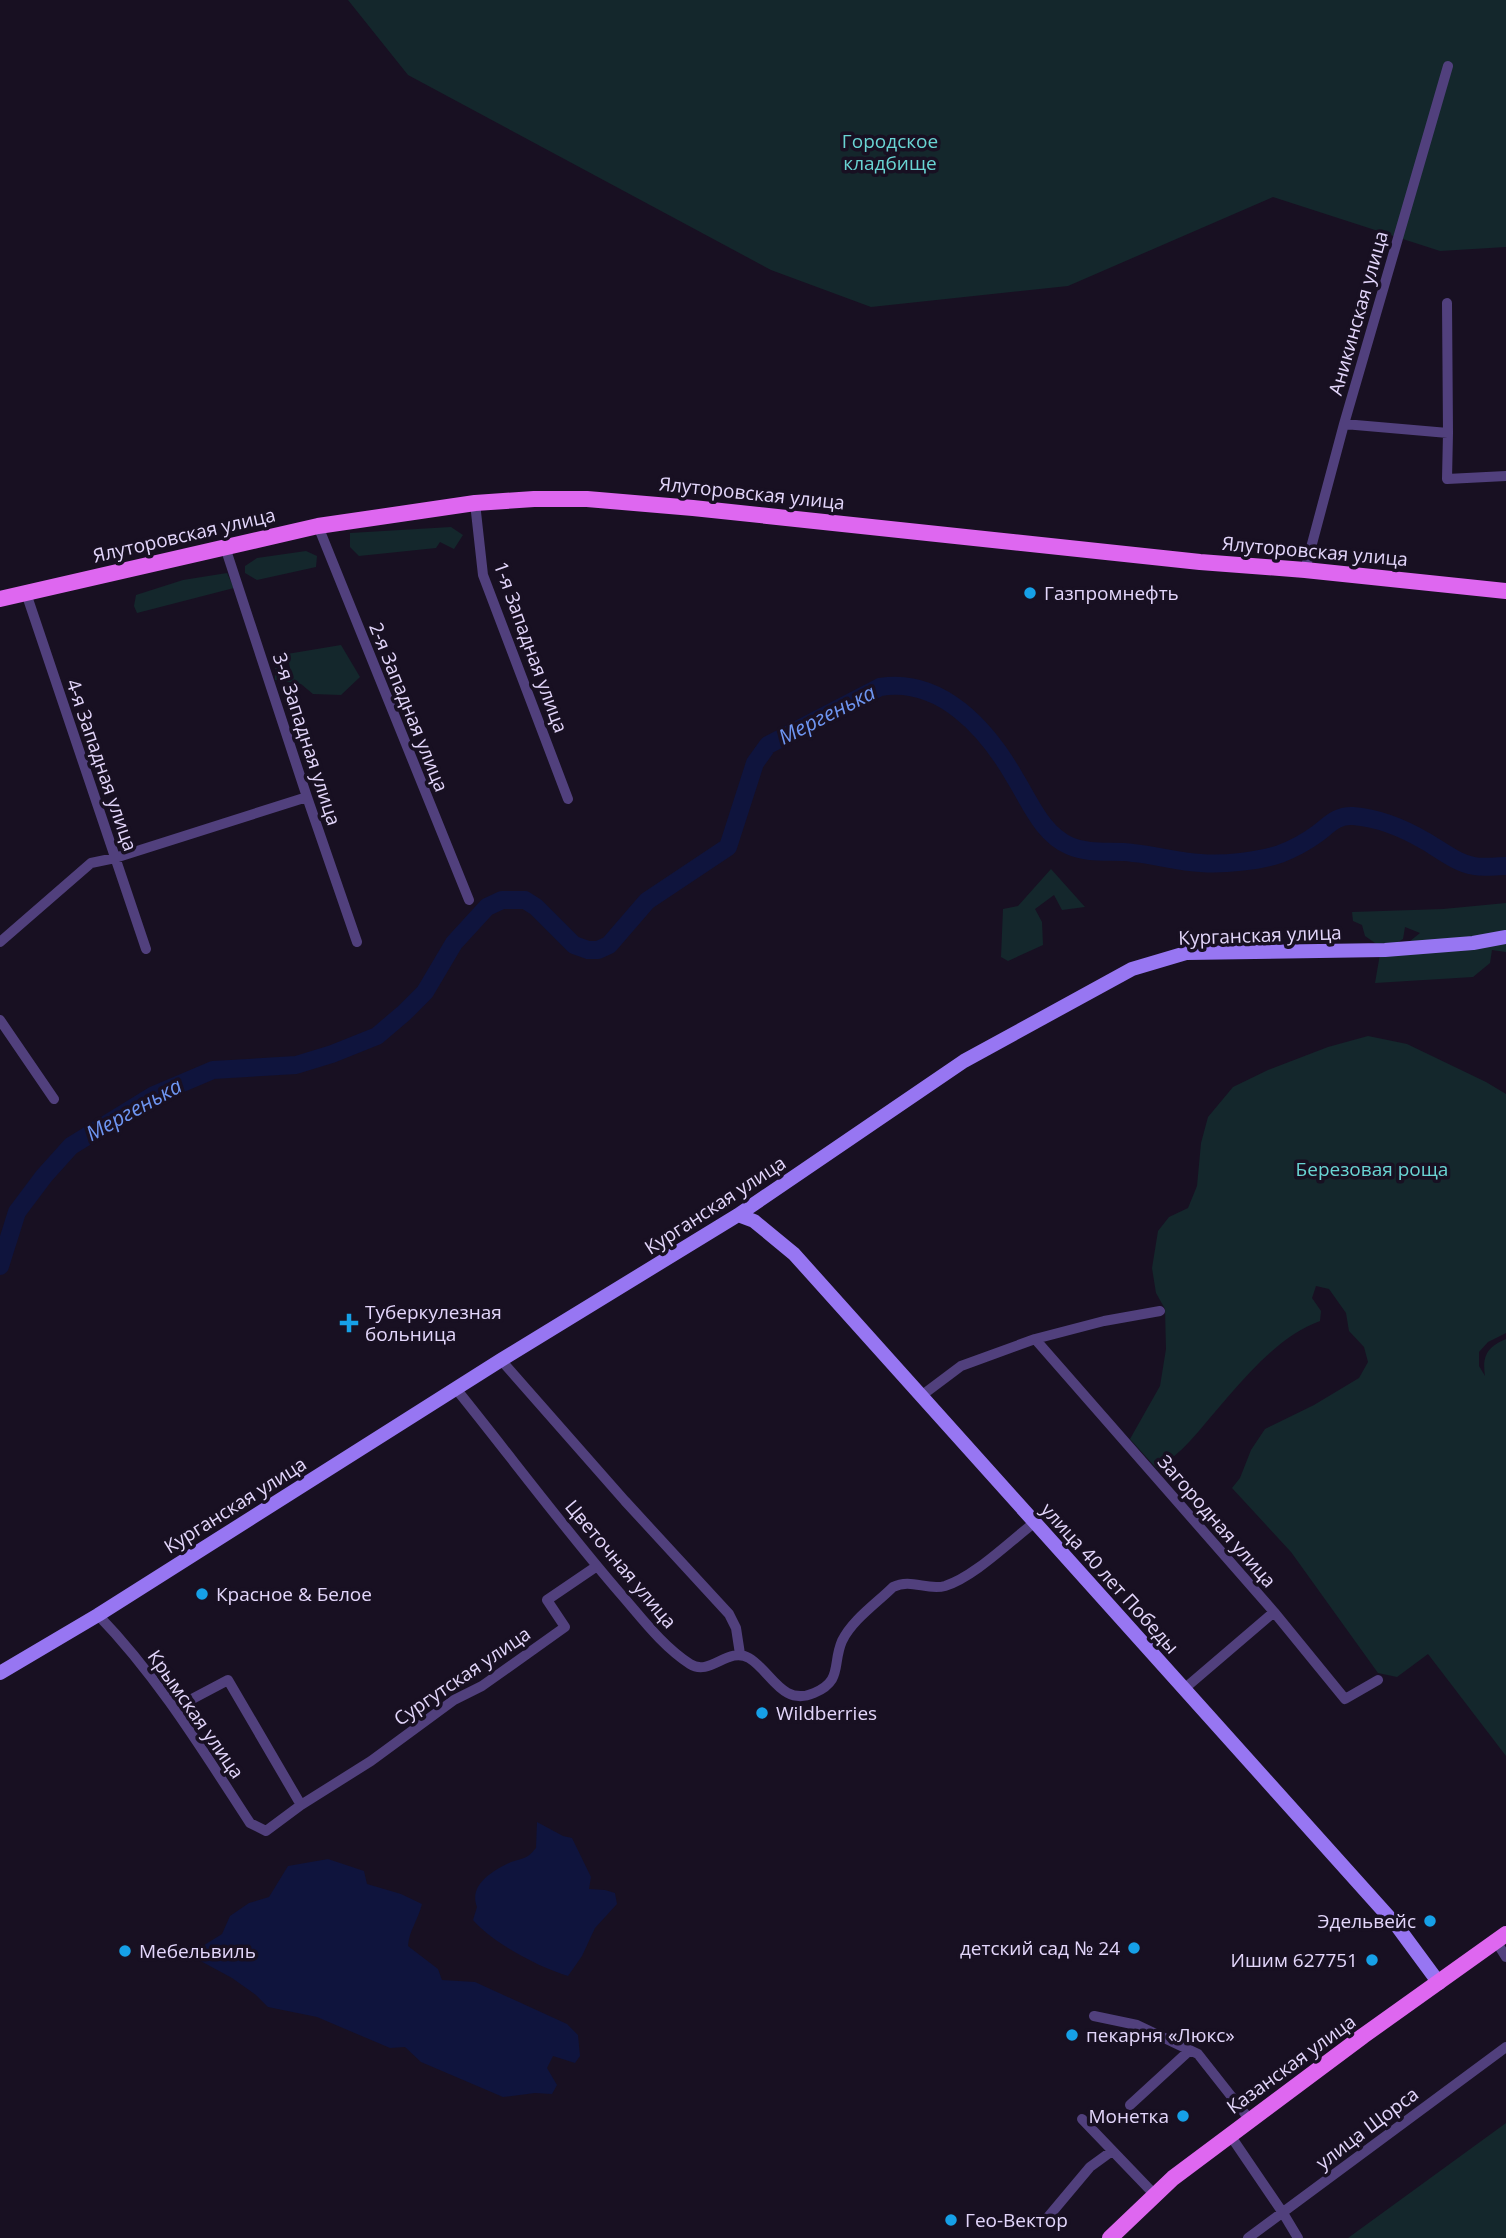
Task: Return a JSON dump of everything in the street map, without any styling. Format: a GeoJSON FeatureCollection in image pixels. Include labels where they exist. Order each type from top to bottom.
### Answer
{"type":"FeatureCollection","features":[{"type":"Feature","properties":{"kind":"main road","name":"Ялуторовская улица"},"geometry":{"type":"LineString","coordinates":[[0,599],[318,526],[475,503],[534,499],[587,499],[743,513],[1506,592]]}},
{"type":"Feature","properties":{"kind":"main road","name":"Курганская улица"},"geometry":{"type":"LineString","coordinates":[[0,1673],[98,1615],[501,1360],[738,1215],[964,1061],[1132,970],[1186,953],[1385,950],[1473,943],[1506,937]]}},
{"type":"Feature","properties":{"kind":"main road","name":"улица 40 лет Победы"},"geometry":{"type":"LineString","coordinates":[[738,1215],[754,1221],[794,1254],[1397,1926],[1439,1983]]}},
{"type":"Feature","properties":{"kind":"main road","name":"Казанская улица"},"geometry":{"type":"LineString","coordinates":[[1110,2238],[1154,2194],[1230,2135],[1501,1938]]}},
{"type":"Feature","properties":{"kind":"street","name":"Аникинская улица"},"geometry":{"type":"LineString","coordinates":[[1305,570],[1344,424],[1448,66]]}},
{"type":"Feature","properties":{"kind":"street"},"geometry":{"type":"LineString","coordinates":[[1447,303],[1447,479],[1506,476]]}},
{"type":"Feature","properties":{"kind":"street"},"geometry":{"type":"LineString","coordinates":[[1344,424],[1448,433]]}},
{"type":"Feature","properties":{"kind":"street","name":"1-я Западная улица"},"geometry":{"type":"LineString","coordinates":[[475,503],[483,575],[568,799]]}},
{"type":"Feature","properties":{"kind":"street","name":"2-я Западная улица"},"geometry":{"type":"LineString","coordinates":[[318,526],[469,900]]}},
{"type":"Feature","properties":{"kind":"street","name":"3-я Западная улица"},"geometry":{"type":"LineString","coordinates":[[225,547],[357,942]]}},
{"type":"Feature","properties":{"kind":"street","name":"4-я Западная улица"},"geometry":{"type":"LineString","coordinates":[[26,593],[146,948]]}},
{"type":"Feature","properties":{"kind":"street"},"geometry":{"type":"LineString","coordinates":[[0,942],[91,863],[115,858],[307,797]]}},
{"type":"Feature","properties":{"kind":"street"},"geometry":{"type":"LineString","coordinates":[[0,1020],[54,1099]]}},
{"type":"Feature","properties":{"kind":"street"},"geometry":{"type":"LineString","coordinates":[[921,1396],[961,1366],[1035,1339],[1104,1321],[1160,1311]]}},
{"type":"Feature","properties":{"kind":"street","name":"Загородная улица"},"geometry":{"type":"LineString","coordinates":[[1035,1339],[1274,1612],[1345,1699],[1378,1680]]}},
{"type":"Feature","properties":{"kind":"street"},"geometry":{"type":"LineString","coordinates":[[501,1360],[729,1614],[736,1628],[740,1654],[751,1659],[775,1685],[789,1695],[803,1697],[816,1693],[832,1680],[836,1672],[838,1653],[850,1629],[893,1587],[912,1583],[934,1588],[965,1577],[1034,1523]]}},
{"type":"Feature","properties":{"kind":"street","name":"Цветочная улица"},"geometry":{"type":"LineString","coordinates":[[457,1390],[597,1566],[663,1641],[692,1666],[708,1667],[728,1656],[740,1654]]}},
{"type":"Feature","properties":{"kind":"street","name":"Сургутская улица"},"geometry":{"type":"LineString","coordinates":[[301,1805],[371,1761],[454,1700],[482,1686],[565,1627],[547,1600],[597,1566]]}},
{"type":"Feature","properties":{"kind":"street"},"geometry":{"type":"LineString","coordinates":[[1184,1689],[1274,1612]]}},
{"type":"Feature","properties":{"kind":"street","name":"Крымская улица"},"geometry":{"type":"LineString","coordinates":[[98,1615],[120,1638],[175,1708],[250,1823],[266,1831],[301,1805]]}},
{"type":"Feature","properties":{"kind":"street"},"geometry":{"type":"LineString","coordinates":[[175,1708],[228,1680],[301,1805]]}},
{"type":"Feature","properties":{"kind":"street"},"geometry":{"type":"LineString","coordinates":[[1501,1938],[1506,1957]]}},
{"type":"Feature","properties":{"kind":"street"},"geometry":{"type":"LineString","coordinates":[[1094,2016],[1137,2025],[1198,2054],[1250,2120]]}},
{"type":"Feature","properties":{"kind":"street","name":"улица Щорса"},"geometry":{"type":"LineString","coordinates":[[1248,2238],[1506,2046]]}},
{"type":"Feature","properties":{"kind":"street"},"geometry":{"type":"LineString","coordinates":[[1130,2105],[1190,2050]]}},
{"type":"Feature","properties":{"kind":"street"},"geometry":{"type":"LineString","coordinates":[[1082,2119],[1154,2194]]}},
{"type":"Feature","properties":{"kind":"street"},"geometry":{"type":"LineString","coordinates":[[1230,2135],[1298,2238]]}},
{"type":"Feature","properties":{"kind":"street"},"geometry":{"type":"LineString","coordinates":[[1043,2223],[1090,2167],[1112,2151]]}},
{"type":"Feature","properties":{"kind":"green space","name":"Городское кладбище"},"geometry":{"type":"Polygon","coordinates":[[[348,0],[1506,0],[1506,247],[1440,251],[1273,197],[1068,286],[871,307],[771,270],[408,75],[348,0]]]}},
{"type":"Feature","properties":{"kind":"green space"},"geometry":{"type":"Polygon","coordinates":[[[451,527],[463,535],[454,549],[440,542],[436,548],[359,556],[350,547],[350,533],[451,527]]]}},
{"type":"Feature","properties":{"kind":"green space"},"geometry":{"type":"Polygon","coordinates":[[[306,551],[317,556],[316,567],[257,580],[245,573],[245,566],[257,558],[306,551]]]}},
{"type":"Feature","properties":{"kind":"green space"},"geometry":{"type":"Polygon","coordinates":[[[227,573],[234,588],[137,613],[134,606],[136,595],[183,580],[227,573]]]}},
{"type":"Feature","properties":{"kind":"green space"},"geometry":{"type":"Polygon","coordinates":[[[341,645],[360,677],[341,695],[313,694],[301,684],[275,680],[275,668],[290,668],[287,654],[341,645]]]}},
{"type":"Feature","properties":{"kind":"green space"},"geometry":{"type":"Polygon","coordinates":[[[1051,869],[1085,907],[1062,910],[1054,895],[1035,909],[1042,922],[1043,945],[1008,961],[1001,957],[1003,909],[1018,906],[1051,869]]]}},
{"type":"Feature","properties":{"kind":"green space"},"geometry":{"type":"Polygon","coordinates":[[[1506,903],[1506,952],[1492,950],[1490,963],[1473,977],[1375,983],[1380,954],[1394,954],[1420,933],[1405,927],[1403,939],[1385,950],[1365,936],[1362,925],[1353,921],[1352,912],[1443,909],[1506,903]]]}},
{"type":"Feature","properties":{"kind":"green space","name":"Березовая роща"},"geometry":{"type":"Polygon","coordinates":[[[1368,1036],[1407,1044],[1506,1094],[1506,1333],[1488,1342],[1479,1352],[1479,1366],[1485,1376],[1484,1363],[1487,1353],[1494,1345],[1506,1339],[1506,1756],[1428,1654],[1397,1677],[1378,1673],[1291,1552],[1232,1488],[1240,1478],[1251,1450],[1265,1429],[1314,1405],[1359,1378],[1368,1362],[1364,1347],[1349,1331],[1346,1313],[1329,1289],[1316,1286],[1312,1298],[1321,1311],[1320,1321],[1283,1342],[1266,1357],[1190,1441],[1158,1470],[1130,1439],[1160,1386],[1166,1349],[1165,1309],[1156,1293],[1152,1268],[1158,1231],[1169,1217],[1188,1208],[1197,1186],[1201,1143],[1208,1117],[1233,1087],[1328,1047],[1368,1036]]]}},
{"type":"Feature","properties":{"kind":"green space"},"geometry":{"type":"Polygon","coordinates":[[[1506,2123],[1506,2238],[1348,2238],[1506,2123]]]}},
{"type":"Feature","properties":{"kind":"shaded area"},"geometry":{"type":"Polygon","coordinates":[[[537,1822],[572,1838],[591,1877],[589,1889],[615,1893],[617,1904],[595,1928],[582,1956],[568,1976],[517,1953],[492,1937],[473,1920],[479,1885],[497,1869],[526,1857],[536,1848],[537,1822]]]}},
{"type":"Feature","properties":{"kind":"shaded area"},"geometry":{"type":"Polygon","coordinates":[[[328,1859],[364,1871],[367,1884],[401,1894],[422,1904],[408,1946],[438,1969],[442,1980],[475,1982],[567,2024],[578,2035],[580,2056],[575,2063],[553,2056],[547,2068],[557,2085],[552,2094],[503,2097],[421,2062],[405,2047],[390,2048],[317,2017],[268,2007],[232,1978],[197,1959],[193,1952],[222,1934],[230,1916],[249,1903],[269,1897],[288,1866],[328,1859]]]}},
{"type":"Feature","properties":{"kind":"waterway","name":"Мергенька"},"geometry":{"type":"LineString","coordinates":[[0,1266],[17,1212],[71,1146],[154,1095],[213,1070],[296,1065],[377,1036],[425,992],[454,943],[487,907],[502,900],[525,900],[536,907],[574,945],[588,950],[598,950],[609,945],[647,901],[728,847],[755,763],[768,745],[880,687],[902,686],[923,690],[960,710],[991,742],[1044,826],[1060,841],[1078,849],[1125,852],[1192,862],[1241,862],[1285,852],[1338,819],[1353,816],[1373,819],[1401,829],[1468,864],[1482,867],[1506,866]]}},
{"type":"Feature","properties":{"kind":"place","name":"Газпромнефть"},"geometry":{"type":"Point","coordinates":[1030,593]}},
{"type":"Feature","properties":{"kind":"place","name":"Туберкулезная больница"},"geometry":{"type":"Point","coordinates":[349,1323]}},
{"type":"Feature","properties":{"kind":"place","name":"Красное & Белое"},"geometry":{"type":"Point","coordinates":[202,1594]}},
{"type":"Feature","properties":{"kind":"place","name":"Wildberries"},"geometry":{"type":"Point","coordinates":[762,1713]}},
{"type":"Feature","properties":{"kind":"place","name":"Эдельвейс"},"geometry":{"type":"Point","coordinates":[1430,1921]}},
{"type":"Feature","properties":{"kind":"place","name":"детский сад № 24"},"geometry":{"type":"Point","coordinates":[1134,1948]}},
{"type":"Feature","properties":{"kind":"place","name":"Мебельвиль"},"geometry":{"type":"Point","coordinates":[125,1951]}},
{"type":"Feature","properties":{"kind":"place","name":"Ишим 627751"},"geometry":{"type":"Point","coordinates":[1372,1960]}},
{"type":"Feature","properties":{"kind":"place","name":"пекарня «Люкс»"},"geometry":{"type":"Point","coordinates":[1072,2035]}},
{"type":"Feature","properties":{"kind":"place","name":"Монетка"},"geometry":{"type":"Point","coordinates":[1183,2116]}},
{"type":"Feature","properties":{"kind":"place","name":"Гео-Вектор"},"geometry":{"type":"Point","coordinates":[951,2220]}}]}
